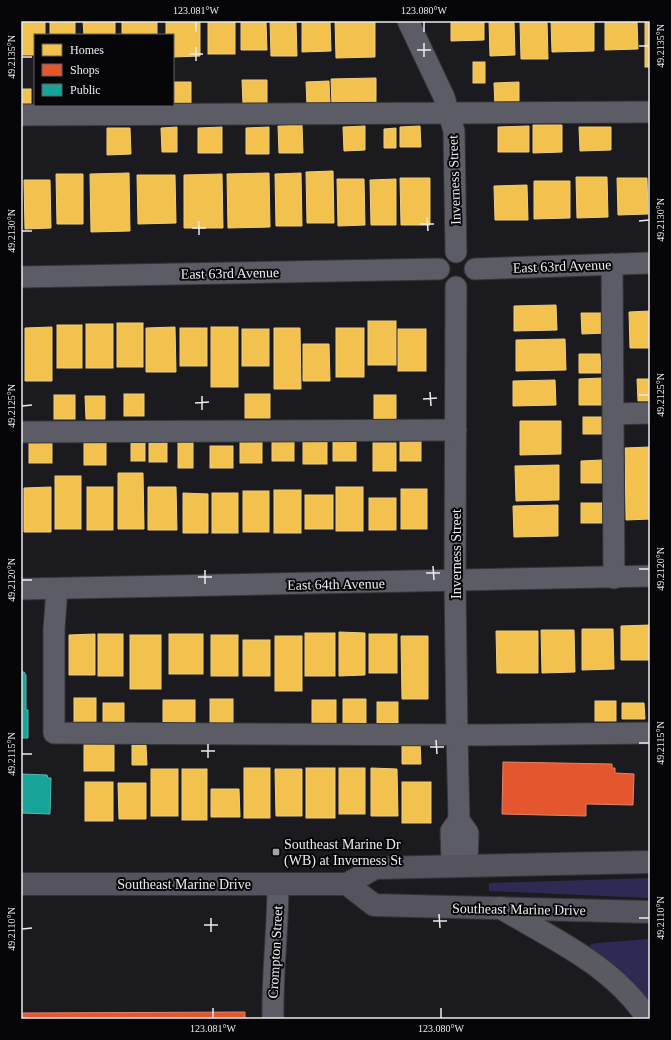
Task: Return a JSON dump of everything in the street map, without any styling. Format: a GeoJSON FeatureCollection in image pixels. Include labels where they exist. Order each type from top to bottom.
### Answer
{"type":"FeatureCollection","features":[{"type":"Feature","properties":{"kind":"highway"},"geometry":{"type":"LineString","coordinates":[[500,908],[579,953],[606,973],[631,997],[648,1019]]}},
{"type":"Feature","properties":{"kind":"main road","name":"Southeast Marine Drive"},"geometry":{"type":"LineString","coordinates":[[21,884],[347,884],[375,868],[649,861]]}},
{"type":"Feature","properties":{"kind":"main road","name":"Southeast Marine Drive"},"geometry":{"type":"LineString","coordinates":[[347,884],[374,905],[650,912]]}},
{"type":"Feature","properties":{"kind":"street","name":"Inverness Street"},"geometry":{"type":"LineString","coordinates":[[408,21],[444,97],[454,131],[456,252]]}},
{"type":"Feature","properties":{"kind":"street"},"geometry":{"type":"LineString","coordinates":[[21,115],[650,112]]}},
{"type":"Feature","properties":{"kind":"street"},"geometry":{"type":"LineString","coordinates":[[456,252],[467,255],[471,259],[474,269],[471,280],[462,286],[456,287],[446,284],[442,280],[439,269],[440,264],[446,255],[456,252]]}},
{"type":"Feature","properties":{"kind":"street","name":"East 63rd Avenue"},"geometry":{"type":"LineString","coordinates":[[474,269],[650,263]]}},
{"type":"Feature","properties":{"kind":"street"},"geometry":{"type":"LineString","coordinates":[[612,264],[614,578]]}},
{"type":"Feature","properties":{"kind":"street","name":"East 63rd Avenue"},"geometry":{"type":"LineString","coordinates":[[21,277],[439,269]]}},
{"type":"Feature","properties":{"kind":"street","name":"Inverness Street"},"geometry":{"type":"LineString","coordinates":[[456,287],[455,581],[457,735],[459,820],[468,833],[459,866]]}},
{"type":"Feature","properties":{"kind":"street"},"geometry":{"type":"LineString","coordinates":[[614,414],[650,414]]}},
{"type":"Feature","properties":{"kind":"street"},"geometry":{"type":"LineString","coordinates":[[21,432],[456,430]]}},
{"type":"Feature","properties":{"kind":"street","name":"East 64th Avenue"},"geometry":{"type":"LineString","coordinates":[[21,589],[614,578],[650,576]]}},
{"type":"Feature","properties":{"kind":"street"},"geometry":{"type":"LineString","coordinates":[[57,589],[54,628],[54,733],[457,735],[650,734]]}},
{"type":"Feature","properties":{"kind":"street","name":"Crompton Street"},"geometry":{"type":"LineString","coordinates":[[273,1019],[274,970],[278,922],[278,884]]}},
{"type":"Feature","properties":{"kind":"shaded area"},"geometry":{"type":"Polygon","coordinates":[[[650,878],[650,898],[489,891],[489,883],[650,878]]]}},
{"type":"Feature","properties":{"kind":"shaded area"},"geometry":{"type":"Polygon","coordinates":[[[650,939],[650,1004],[619,969],[590,947],[591,944],[598,943],[650,939]]]}},
{"type":"Feature","properties":{"kind":"building: Homes"},"geometry":{"type":"Polygon","coordinates":[[[21,21],[45,21],[45,34],[34,34],[34,55],[21,55],[21,21]]]}},
{"type":"Feature","properties":{"kind":"building: Homes"},"geometry":{"type":"Polygon","coordinates":[[[50,21],[75,21],[75,34],[50,34],[50,21]]]}},
{"type":"Feature","properties":{"kind":"building: Homes"},"geometry":{"type":"Polygon","coordinates":[[[83,21],[115,21],[115,34],[84,34],[83,21]]]}},
{"type":"Feature","properties":{"kind":"building: Homes"},"geometry":{"type":"Polygon","coordinates":[[[122,21],[157,21],[157,34],[122,34],[122,21]]]}},
{"type":"Feature","properties":{"kind":"building: Homes"},"geometry":{"type":"Polygon","coordinates":[[[166,21],[200,21],[200,56],[174,57],[174,34],[166,34],[166,21]]]}},
{"type":"Feature","properties":{"kind":"building: Homes"},"geometry":{"type":"Polygon","coordinates":[[[208,21],[235,21],[235,54],[208,54],[208,21]]]}},
{"type":"Feature","properties":{"kind":"building: Homes"},"geometry":{"type":"Polygon","coordinates":[[[241,21],[266,21],[267,50],[241,50],[241,21]]]}},
{"type":"Feature","properties":{"kind":"building: Homes"},"geometry":{"type":"Polygon","coordinates":[[[270,21],[296,21],[297,56],[271,56],[270,21]]]}},
{"type":"Feature","properties":{"kind":"building: Homes"},"geometry":{"type":"Polygon","coordinates":[[[302,21],[330,21],[331,51],[302,52],[302,21]]]}},
{"type":"Feature","properties":{"kind":"building: Homes"},"geometry":{"type":"Polygon","coordinates":[[[335,21],[375,21],[375,57],[336,58],[335,21]]]}},
{"type":"Feature","properties":{"kind":"building: Homes"},"geometry":{"type":"Polygon","coordinates":[[[451,21],[484,21],[484,40],[451,41],[451,21]]]}},
{"type":"Feature","properties":{"kind":"building: Homes"},"geometry":{"type":"Polygon","coordinates":[[[489,21],[514,21],[515,55],[490,56],[489,21]]]}},
{"type":"Feature","properties":{"kind":"building: Homes"},"geometry":{"type":"Polygon","coordinates":[[[520,21],[547,21],[548,59],[521,59],[520,21]]]}},
{"type":"Feature","properties":{"kind":"building: Homes"},"geometry":{"type":"Polygon","coordinates":[[[551,21],[594,21],[594,51],[552,52],[551,21]]]}},
{"type":"Feature","properties":{"kind":"building: Homes"},"geometry":{"type":"Polygon","coordinates":[[[605,21],[637,21],[638,49],[605,50],[605,21]]]}},
{"type":"Feature","properties":{"kind":"building: Homes"},"geometry":{"type":"Polygon","coordinates":[[[645,21],[650,21],[650,67],[645,67],[645,21]]]}},
{"type":"Feature","properties":{"kind":"building: Homes"},"geometry":{"type":"Polygon","coordinates":[[[473,62],[485,62],[485,83],[473,83],[473,62]]]}},
{"type":"Feature","properties":{"kind":"building: Homes"},"geometry":{"type":"Polygon","coordinates":[[[376,78],[376,105],[332,105],[331,79],[376,78]]]}},
{"type":"Feature","properties":{"kind":"building: Homes"},"geometry":{"type":"Polygon","coordinates":[[[242,80],[267,80],[267,104],[243,104],[242,80]]]}},
{"type":"Feature","properties":{"kind":"building: Homes"},"geometry":{"type":"Polygon","coordinates":[[[329,81],[330,104],[307,105],[306,82],[329,81]]]}},
{"type":"Feature","properties":{"kind":"building: Homes"},"geometry":{"type":"Polygon","coordinates":[[[174,82],[191,82],[191,106],[174,105],[174,82]]]}},
{"type":"Feature","properties":{"kind":"building: Homes"},"geometry":{"type":"Polygon","coordinates":[[[519,82],[519,108],[495,108],[494,83],[519,82]]]}},
{"type":"Feature","properties":{"kind":"building: Homes"},"geometry":{"type":"Polygon","coordinates":[[[21,89],[31,89],[31,105],[21,105],[21,89]]]}},
{"type":"Feature","properties":{"kind":"building: Homes"},"geometry":{"type":"Polygon","coordinates":[[[302,125],[303,153],[279,153],[278,126],[302,125]]]}},
{"type":"Feature","properties":{"kind":"building: Homes"},"geometry":{"type":"Polygon","coordinates":[[[533,125],[562,125],[562,152],[533,153],[533,125]]]}},
{"type":"Feature","properties":{"kind":"building: Homes"},"geometry":{"type":"Polygon","coordinates":[[[365,126],[365,150],[344,151],[343,127],[365,126]]]}},
{"type":"Feature","properties":{"kind":"building: Homes"},"geometry":{"type":"Polygon","coordinates":[[[420,126],[421,147],[400,147],[400,127],[420,126]]]}},
{"type":"Feature","properties":{"kind":"building: Homes"},"geometry":{"type":"Polygon","coordinates":[[[529,126],[529,152],[498,152],[498,127],[529,126]]]}},
{"type":"Feature","properties":{"kind":"building: Homes"},"geometry":{"type":"Polygon","coordinates":[[[177,127],[177,152],[162,152],[161,128],[177,127]]]}},
{"type":"Feature","properties":{"kind":"building: Homes"},"geometry":{"type":"Polygon","coordinates":[[[222,127],[222,153],[198,153],[198,128],[222,127]]]}},
{"type":"Feature","properties":{"kind":"building: Homes"},"geometry":{"type":"Polygon","coordinates":[[[269,127],[269,154],[246,154],[246,128],[269,127]]]}},
{"type":"Feature","properties":{"kind":"building: Homes"},"geometry":{"type":"Polygon","coordinates":[[[579,127],[611,127],[611,150],[580,151],[579,127]]]}},
{"type":"Feature","properties":{"kind":"building: Homes"},"geometry":{"type":"Polygon","coordinates":[[[107,128],[130,128],[131,154],[107,155],[107,128]]]}},
{"type":"Feature","properties":{"kind":"building: Homes"},"geometry":{"type":"Polygon","coordinates":[[[396,128],[396,148],[384,148],[384,129],[396,128]]]}},
{"type":"Feature","properties":{"kind":"building: Homes"},"geometry":{"type":"Polygon","coordinates":[[[333,171],[334,223],[307,223],[306,172],[333,171]]]}},
{"type":"Feature","properties":{"kind":"building: Homes"},"geometry":{"type":"Polygon","coordinates":[[[129,173],[130,231],[91,232],[90,174],[129,173]]]}},
{"type":"Feature","properties":{"kind":"building: Homes"},"geometry":{"type":"Polygon","coordinates":[[[269,173],[270,227],[228,228],[227,174],[269,173]]]}},
{"type":"Feature","properties":{"kind":"building: Homes"},"geometry":{"type":"Polygon","coordinates":[[[301,173],[302,226],[276,226],[275,174],[301,173]]]}},
{"type":"Feature","properties":{"kind":"building: Homes"},"geometry":{"type":"Polygon","coordinates":[[[56,174],[83,174],[83,224],[57,224],[56,174]]]}},
{"type":"Feature","properties":{"kind":"building: Homes"},"geometry":{"type":"Polygon","coordinates":[[[222,174],[223,228],[184,228],[184,175],[222,174]]]}},
{"type":"Feature","properties":{"kind":"building: Homes"},"geometry":{"type":"Polygon","coordinates":[[[137,175],[175,175],[176,223],[138,224],[137,175]]]}},
{"type":"Feature","properties":{"kind":"building: Homes"},"geometry":{"type":"Polygon","coordinates":[[[576,177],[607,177],[608,217],[577,218],[576,177]]]}},
{"type":"Feature","properties":{"kind":"building: Homes"},"geometry":{"type":"Polygon","coordinates":[[[400,178],[430,178],[430,225],[401,225],[400,178]]]}},
{"type":"Feature","properties":{"kind":"building: Homes"},"geometry":{"type":"Polygon","coordinates":[[[617,178],[647,178],[648,214],[618,215],[617,178]]]}},
{"type":"Feature","properties":{"kind":"building: Homes"},"geometry":{"type":"Polygon","coordinates":[[[337,179],[364,179],[365,225],[338,226],[337,179]]]}},
{"type":"Feature","properties":{"kind":"building: Homes"},"geometry":{"type":"Polygon","coordinates":[[[396,179],[396,225],[371,225],[370,180],[396,179]]]}},
{"type":"Feature","properties":{"kind":"building: Homes"},"geometry":{"type":"Polygon","coordinates":[[[24,180],[50,180],[51,228],[25,229],[24,180]]]}},
{"type":"Feature","properties":{"kind":"building: Homes"},"geometry":{"type":"Polygon","coordinates":[[[534,181],[570,181],[570,218],[534,219],[534,181]]]}},
{"type":"Feature","properties":{"kind":"building: Homes"},"geometry":{"type":"Polygon","coordinates":[[[527,185],[528,220],[495,220],[494,186],[527,185]]]}},
{"type":"Feature","properties":{"kind":"building: Homes"},"geometry":{"type":"Polygon","coordinates":[[[556,305],[557,330],[514,331],[514,306],[556,305]]]}},
{"type":"Feature","properties":{"kind":"building: Homes"},"geometry":{"type":"Polygon","coordinates":[[[650,311],[650,348],[630,348],[629,312],[650,311]]]}},
{"type":"Feature","properties":{"kind":"building: Homes"},"geometry":{"type":"Polygon","coordinates":[[[581,313],[605,313],[606,333],[582,334],[581,313]]]}},
{"type":"Feature","properties":{"kind":"building: Homes"},"geometry":{"type":"Polygon","coordinates":[[[368,321],[396,321],[396,365],[368,365],[368,321]]]}},
{"type":"Feature","properties":{"kind":"building: Homes"},"geometry":{"type":"Polygon","coordinates":[[[117,323],[143,323],[143,367],[117,367],[117,323]]]}},
{"type":"Feature","properties":{"kind":"building: Homes"},"geometry":{"type":"Polygon","coordinates":[[[86,324],[113,324],[113,368],[86,368],[86,324]]]}},
{"type":"Feature","properties":{"kind":"building: Homes"},"geometry":{"type":"Polygon","coordinates":[[[57,325],[82,325],[82,368],[57,368],[57,325]]]}},
{"type":"Feature","properties":{"kind":"building: Homes"},"geometry":{"type":"Polygon","coordinates":[[[52,327],[52,381],[25,381],[25,328],[52,327]]]}},
{"type":"Feature","properties":{"kind":"building: Homes"},"geometry":{"type":"Polygon","coordinates":[[[175,327],[176,372],[146,372],[146,328],[175,327]]]}},
{"type":"Feature","properties":{"kind":"building: Homes"},"geometry":{"type":"Polygon","coordinates":[[[211,327],[238,327],[238,387],[211,387],[211,327]]]}},
{"type":"Feature","properties":{"kind":"building: Homes"},"geometry":{"type":"Polygon","coordinates":[[[180,328],[207,328],[207,366],[180,366],[180,328]]]}},
{"type":"Feature","properties":{"kind":"building: Homes"},"geometry":{"type":"Polygon","coordinates":[[[274,328],[300,328],[301,389],[274,389],[274,328]]]}},
{"type":"Feature","properties":{"kind":"building: Homes"},"geometry":{"type":"Polygon","coordinates":[[[336,328],[364,328],[364,377],[336,377],[336,328]]]}},
{"type":"Feature","properties":{"kind":"building: Homes"},"geometry":{"type":"Polygon","coordinates":[[[242,329],[269,329],[269,366],[242,366],[242,329]]]}},
{"type":"Feature","properties":{"kind":"building: Homes"},"geometry":{"type":"Polygon","coordinates":[[[398,329],[426,329],[426,371],[398,371],[398,329]]]}},
{"type":"Feature","properties":{"kind":"building: Homes"},"geometry":{"type":"Polygon","coordinates":[[[565,339],[566,370],[516,371],[516,340],[565,339]]]}},
{"type":"Feature","properties":{"kind":"building: Homes"},"geometry":{"type":"Polygon","coordinates":[[[303,344],[329,344],[330,381],[303,381],[303,344]]]}},
{"type":"Feature","properties":{"kind":"building: Homes"},"geometry":{"type":"Polygon","coordinates":[[[579,354],[600,354],[601,373],[579,373],[579,354]]]}},
{"type":"Feature","properties":{"kind":"building: Homes"},"geometry":{"type":"Polygon","coordinates":[[[602,378],[603,405],[579,405],[579,379],[602,378]]]}},
{"type":"Feature","properties":{"kind":"building: Homes"},"geometry":{"type":"Polygon","coordinates":[[[637,379],[650,379],[650,401],[638,401],[637,379]]]}},
{"type":"Feature","properties":{"kind":"building: Homes"},"geometry":{"type":"Polygon","coordinates":[[[555,380],[556,405],[513,406],[513,381],[555,380]]]}},
{"type":"Feature","properties":{"kind":"building: Homes"},"geometry":{"type":"Polygon","coordinates":[[[124,394],[144,394],[144,416],[124,416],[124,394]]]}},
{"type":"Feature","properties":{"kind":"building: Homes"},"geometry":{"type":"Polygon","coordinates":[[[245,394],[270,394],[270,418],[245,418],[245,394]]]}},
{"type":"Feature","properties":{"kind":"building: Homes"},"geometry":{"type":"Polygon","coordinates":[[[54,395],[75,395],[75,419],[54,419],[54,395]]]}},
{"type":"Feature","properties":{"kind":"building: Homes"},"geometry":{"type":"Polygon","coordinates":[[[374,395],[396,395],[396,420],[374,420],[374,395]]]}},
{"type":"Feature","properties":{"kind":"building: Homes"},"geometry":{"type":"Polygon","coordinates":[[[85,396],[105,396],[105,419],[86,419],[85,396]]]}},
{"type":"Feature","properties":{"kind":"building: Homes"},"geometry":{"type":"Polygon","coordinates":[[[583,417],[604,417],[604,434],[583,434],[583,417]]]}},
{"type":"Feature","properties":{"kind":"building: Homes"},"geometry":{"type":"Polygon","coordinates":[[[520,421],[561,421],[561,454],[520,455],[520,421]]]}},
{"type":"Feature","properties":{"kind":"building: Homes"},"geometry":{"type":"Polygon","coordinates":[[[400,437],[421,437],[421,461],[400,461],[400,437]]]}},
{"type":"Feature","properties":{"kind":"building: Homes"},"geometry":{"type":"Polygon","coordinates":[[[240,438],[262,438],[262,463],[240,463],[240,438]]]}},
{"type":"Feature","properties":{"kind":"building: Homes"},"geometry":{"type":"Polygon","coordinates":[[[149,439],[167,439],[167,462],[149,462],[149,439]]]}},
{"type":"Feature","properties":{"kind":"building: Homes"},"geometry":{"type":"Polygon","coordinates":[[[333,439],[356,439],[356,461],[333,461],[333,439]]]}},
{"type":"Feature","properties":{"kind":"building: Homes"},"geometry":{"type":"Polygon","coordinates":[[[29,440],[52,440],[52,463],[29,463],[29,440]]]}},
{"type":"Feature","properties":{"kind":"building: Homes"},"geometry":{"type":"Polygon","coordinates":[[[131,440],[145,440],[145,461],[131,461],[131,440]]]}},
{"type":"Feature","properties":{"kind":"building: Homes"},"geometry":{"type":"Polygon","coordinates":[[[272,440],[294,440],[294,461],[272,461],[272,440]]]}},
{"type":"Feature","properties":{"kind":"building: Homes"},"geometry":{"type":"Polygon","coordinates":[[[303,440],[327,440],[327,464],[303,464],[303,440]]]}},
{"type":"Feature","properties":{"kind":"building: Homes"},"geometry":{"type":"Polygon","coordinates":[[[84,441],[106,441],[106,465],[84,465],[84,441]]]}},
{"type":"Feature","properties":{"kind":"building: Homes"},"geometry":{"type":"Polygon","coordinates":[[[178,441],[193,441],[193,468],[178,468],[178,441]]]}},
{"type":"Feature","properties":{"kind":"building: Homes"},"geometry":{"type":"Polygon","coordinates":[[[373,443],[396,443],[396,471],[373,471],[373,443]]]}},
{"type":"Feature","properties":{"kind":"building: Homes"},"geometry":{"type":"Polygon","coordinates":[[[210,446],[233,446],[233,468],[210,468],[210,446]]]}},
{"type":"Feature","properties":{"kind":"building: Homes"},"geometry":{"type":"Polygon","coordinates":[[[650,447],[650,519],[626,520],[625,448],[650,447]]]}},
{"type":"Feature","properties":{"kind":"building: Homes"},"geometry":{"type":"Polygon","coordinates":[[[602,460],[602,483],[581,483],[581,461],[602,460]]]}},
{"type":"Feature","properties":{"kind":"building: Homes"},"geometry":{"type":"Polygon","coordinates":[[[559,465],[559,500],[516,501],[515,466],[559,465]]]}},
{"type":"Feature","properties":{"kind":"building: Homes"},"geometry":{"type":"Polygon","coordinates":[[[118,473],[143,473],[144,529],[118,529],[118,473]]]}},
{"type":"Feature","properties":{"kind":"building: Homes"},"geometry":{"type":"Polygon","coordinates":[[[55,476],[81,476],[81,529],[55,529],[55,476]]]}},
{"type":"Feature","properties":{"kind":"building: Homes"},"geometry":{"type":"Polygon","coordinates":[[[51,487],[51,532],[24,532],[24,488],[51,487]]]}},
{"type":"Feature","properties":{"kind":"building: Homes"},"geometry":{"type":"Polygon","coordinates":[[[87,487],[113,487],[113,530],[87,530],[87,487]]]}},
{"type":"Feature","properties":{"kind":"building: Homes"},"geometry":{"type":"Polygon","coordinates":[[[148,487],[176,487],[177,530],[148,530],[148,487]]]}},
{"type":"Feature","properties":{"kind":"building: Homes"},"geometry":{"type":"Polygon","coordinates":[[[336,487],[363,487],[363,531],[336,531],[336,487]]]}},
{"type":"Feature","properties":{"kind":"building: Homes"},"geometry":{"type":"Polygon","coordinates":[[[401,489],[427,489],[427,529],[401,529],[401,489]]]}},
{"type":"Feature","properties":{"kind":"building: Homes"},"geometry":{"type":"Polygon","coordinates":[[[274,490],[301,490],[301,533],[274,533],[274,490]]]}},
{"type":"Feature","properties":{"kind":"building: Homes"},"geometry":{"type":"Polygon","coordinates":[[[243,491],[269,491],[269,532],[243,532],[243,491]]]}},
{"type":"Feature","properties":{"kind":"building: Homes"},"geometry":{"type":"Polygon","coordinates":[[[183,493],[208,494],[208,533],[183,533],[183,493]]]}},
{"type":"Feature","properties":{"kind":"building: Homes"},"geometry":{"type":"Polygon","coordinates":[[[212,493],[238,493],[238,533],[212,533],[212,493]]]}},
{"type":"Feature","properties":{"kind":"building: Homes"},"geometry":{"type":"Polygon","coordinates":[[[305,495],[333,495],[333,529],[305,529],[305,495]]]}},
{"type":"Feature","properties":{"kind":"building: Homes"},"geometry":{"type":"Polygon","coordinates":[[[369,498],[396,498],[396,530],[369,530],[369,498]]]}},
{"type":"Feature","properties":{"kind":"building: Homes"},"geometry":{"type":"Polygon","coordinates":[[[581,503],[605,503],[605,523],[581,523],[581,503]]]}},
{"type":"Feature","properties":{"kind":"building: Homes"},"geometry":{"type":"Polygon","coordinates":[[[558,505],[558,536],[514,537],[513,506],[558,505]]]}},
{"type":"Feature","properties":{"kind":"building: Homes"},"geometry":{"type":"Polygon","coordinates":[[[650,625],[650,660],[621,660],[621,626],[650,625]]]}},
{"type":"Feature","properties":{"kind":"building: Homes"},"geometry":{"type":"Polygon","coordinates":[[[582,629],[613,629],[614,669],[582,670],[582,629]]]}},
{"type":"Feature","properties":{"kind":"building: Homes"},"geometry":{"type":"Polygon","coordinates":[[[541,630],[574,630],[575,672],[542,673],[541,630]]]}},
{"type":"Feature","properties":{"kind":"building: Homes"},"geometry":{"type":"Polygon","coordinates":[[[496,631],[538,631],[538,673],[497,673],[496,631]]]}},
{"type":"Feature","properties":{"kind":"building: Homes"},"geometry":{"type":"Polygon","coordinates":[[[339,632],[365,633],[365,675],[339,676],[339,632]]]}},
{"type":"Feature","properties":{"kind":"building: Homes"},"geometry":{"type":"Polygon","coordinates":[[[305,633],[335,633],[335,676],[305,676],[305,633]]]}},
{"type":"Feature","properties":{"kind":"building: Homes"},"geometry":{"type":"Polygon","coordinates":[[[95,634],[95,675],[69,675],[69,635],[95,634]]]}},
{"type":"Feature","properties":{"kind":"building: Homes"},"geometry":{"type":"Polygon","coordinates":[[[98,634],[123,634],[123,676],[98,676],[98,634]]]}},
{"type":"Feature","properties":{"kind":"building: Homes"},"geometry":{"type":"Polygon","coordinates":[[[169,634],[203,634],[203,674],[169,674],[169,634]]]}},
{"type":"Feature","properties":{"kind":"building: Homes"},"geometry":{"type":"Polygon","coordinates":[[[369,634],[397,634],[397,673],[369,673],[369,634]]]}},
{"type":"Feature","properties":{"kind":"building: Homes"},"geometry":{"type":"Polygon","coordinates":[[[130,635],[161,635],[161,689],[130,689],[130,635]]]}},
{"type":"Feature","properties":{"kind":"building: Homes"},"geometry":{"type":"Polygon","coordinates":[[[211,635],[238,635],[238,676],[211,676],[211,635]]]}},
{"type":"Feature","properties":{"kind":"building: Homes"},"geometry":{"type":"Polygon","coordinates":[[[275,636],[302,636],[302,691],[275,691],[275,636]]]}},
{"type":"Feature","properties":{"kind":"building: Homes"},"geometry":{"type":"Polygon","coordinates":[[[401,636],[428,636],[428,699],[402,699],[401,636]]]}},
{"type":"Feature","properties":{"kind":"building: Homes"},"geometry":{"type":"Polygon","coordinates":[[[243,640],[270,640],[270,676],[243,676],[243,640]]]}},
{"type":"Feature","properties":{"kind":"building: Homes"},"geometry":{"type":"Polygon","coordinates":[[[74,698],[96,698],[96,723],[74,723],[74,698]]]}},
{"type":"Feature","properties":{"kind":"building: Homes"},"geometry":{"type":"Polygon","coordinates":[[[210,699],[233,699],[233,723],[210,723],[210,699]]]}},
{"type":"Feature","properties":{"kind":"building: Homes"},"geometry":{"type":"Polygon","coordinates":[[[343,699],[366,699],[366,723],[343,724],[343,699]]]}},
{"type":"Feature","properties":{"kind":"building: Homes"},"geometry":{"type":"Polygon","coordinates":[[[163,700],[195,700],[195,723],[163,723],[163,700]]]}},
{"type":"Feature","properties":{"kind":"building: Homes"},"geometry":{"type":"Polygon","coordinates":[[[312,700],[336,700],[336,725],[312,725],[312,700]]]}},
{"type":"Feature","properties":{"kind":"building: Homes"},"geometry":{"type":"Polygon","coordinates":[[[595,701],[616,701],[616,721],[595,721],[595,701]]]}},
{"type":"Feature","properties":{"kind":"building: Homes"},"geometry":{"type":"Polygon","coordinates":[[[377,702],[398,702],[398,723],[377,723],[377,702]]]}},
{"type":"Feature","properties":{"kind":"building: Homes"},"geometry":{"type":"Polygon","coordinates":[[[103,703],[124,703],[124,724],[103,724],[103,703]]]}},
{"type":"Feature","properties":{"kind":"building: Homes"},"geometry":{"type":"Polygon","coordinates":[[[622,703],[644,703],[645,719],[622,719],[622,703]]]}},
{"type":"Feature","properties":{"kind":"building: Homes"},"geometry":{"type":"Polygon","coordinates":[[[402,743],[420,743],[421,764],[402,764],[402,743]]]}},
{"type":"Feature","properties":{"kind":"building: Homes"},"geometry":{"type":"Polygon","coordinates":[[[84,744],[114,744],[114,771],[84,771],[84,744]]]}},
{"type":"Feature","properties":{"kind":"building: Homes"},"geometry":{"type":"Polygon","coordinates":[[[132,745],[146,745],[147,765],[132,765],[132,745]]]}},
{"type":"Feature","properties":{"kind":"building: Homes"},"geometry":{"type":"Polygon","coordinates":[[[244,768],[270,768],[270,818],[244,818],[244,768]]]}},
{"type":"Feature","properties":{"kind":"building: Homes"},"geometry":{"type":"Polygon","coordinates":[[[306,768],[335,768],[335,818],[306,818],[306,768]]]}},
{"type":"Feature","properties":{"kind":"building: Homes"},"geometry":{"type":"Polygon","coordinates":[[[339,768],[365,768],[365,814],[339,814],[339,768]]]}},
{"type":"Feature","properties":{"kind":"building: Homes"},"geometry":{"type":"Polygon","coordinates":[[[371,768],[397,769],[398,816],[371,816],[371,768]]]}},
{"type":"Feature","properties":{"kind":"building: Homes"},"geometry":{"type":"Polygon","coordinates":[[[151,769],[178,769],[178,816],[151,816],[151,769]]]}},
{"type":"Feature","properties":{"kind":"building: Homes"},"geometry":{"type":"Polygon","coordinates":[[[182,769],[207,769],[207,820],[182,820],[182,769]]]}},
{"type":"Feature","properties":{"kind":"building: Homes"},"geometry":{"type":"Polygon","coordinates":[[[275,769],[302,769],[302,816],[276,816],[275,769]]]}},
{"type":"Feature","properties":{"kind":"building: Homes"},"geometry":{"type":"Polygon","coordinates":[[[85,782],[113,782],[113,821],[85,821],[85,782]]]}},
{"type":"Feature","properties":{"kind":"building: Homes"},"geometry":{"type":"Polygon","coordinates":[[[402,782],[431,782],[431,823],[402,823],[402,782]]]}},
{"type":"Feature","properties":{"kind":"building: Homes"},"geometry":{"type":"Polygon","coordinates":[[[118,783],[146,783],[146,819],[119,819],[118,783]]]}},
{"type":"Feature","properties":{"kind":"building: Homes"},"geometry":{"type":"Polygon","coordinates":[[[211,789],[239,789],[240,817],[211,817],[211,789]]]}},
{"type":"Feature","properties":{"kind":"building: Shops"},"geometry":{"type":"Polygon","coordinates":[[[503,762],[612,764],[612,768],[615,768],[615,773],[634,774],[633,805],[586,804],[586,816],[502,814],[503,762]]]}},
{"type":"Feature","properties":{"kind":"building: Shops"},"geometry":{"type":"Polygon","coordinates":[[[245,1012],[245,1019],[21,1019],[21,1013],[245,1012]]]}},
{"type":"Feature","properties":{"kind":"building: Public"},"geometry":{"type":"Polygon","coordinates":[[[21,672],[24,672],[26,675],[28,738],[21,738],[21,672]]]}},
{"type":"Feature","properties":{"kind":"building: Public"},"geometry":{"type":"Polygon","coordinates":[[[21,774],[47,775],[48,778],[51,778],[50,814],[21,813],[21,774]]]}},
{"type":"Feature","properties":{"kind":"place","name":"Southeast Marine Dr (WB) at Inverness St"},"geometry":{"type":"Point","coordinates":[276,852]}}]}
